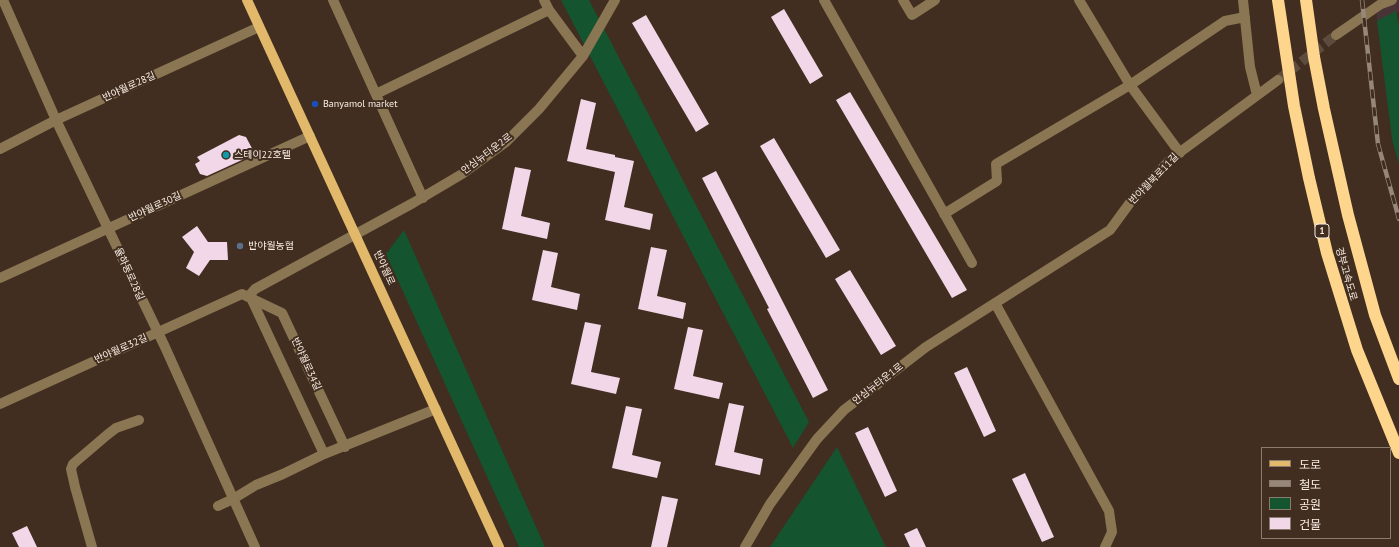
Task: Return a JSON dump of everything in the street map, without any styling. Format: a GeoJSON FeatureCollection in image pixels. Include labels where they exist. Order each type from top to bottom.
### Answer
{"type":"FeatureCollection","features":[{"type":"Feature","properties":{"kind":"highway","name":"경부고속도로"},"geometry":{"type":"LineString","coordinates":[[1278,0],[1294,106],[1327,254],[1357,350],[1399,453]]}},
{"type":"Feature","properties":{"kind":"highway","name":"경부고속도로"},"geometry":{"type":"LineString","coordinates":[[1306,0],[1316,72],[1348,215],[1375,315],[1399,379]]}},
{"type":"Feature","properties":{"kind":"main road","name":"반야월로"},"geometry":{"type":"LineString","coordinates":[[247,0],[499,547]]}},
{"type":"Feature","properties":{"kind":"street","name":"율하동로28길"},"geometry":{"type":"LineString","coordinates":[[3,0],[56,120],[157,333],[165,346],[255,547]]}},
{"type":"Feature","properties":{"kind":"street"},"geometry":{"type":"LineString","coordinates":[[333,0],[423,198]]}},
{"type":"Feature","properties":{"kind":"street"},"geometry":{"type":"LineString","coordinates":[[544,0],[549,10],[583,56]]}},
{"type":"Feature","properties":{"kind":"street","name":"안심뉴타운2로"},"geometry":{"type":"LineString","coordinates":[[356,234],[423,198],[462,174],[506,142],[539,109],[583,56],[615,0]]}},
{"type":"Feature","properties":{"kind":"street"},"geometry":{"type":"LineString","coordinates":[[824,0],[972,264]]}},
{"type":"Feature","properties":{"kind":"street"},"geometry":{"type":"LineString","coordinates":[[903,0],[912,15],[935,0]]}},
{"type":"Feature","properties":{"kind":"street"},"geometry":{"type":"LineString","coordinates":[[1079,0],[1130,85],[1180,153]]}},
{"type":"Feature","properties":{"kind":"street"},"geometry":{"type":"LineString","coordinates":[[1243,0],[1250,67],[1257,95]]}},
{"type":"Feature","properties":{"kind":"street"},"geometry":{"type":"LineString","coordinates":[[1336,35],[1375,8],[1392,0]]}},
{"type":"Feature","properties":{"kind":"street"},"geometry":{"type":"LineString","coordinates":[[376,94],[549,10]]}},
{"type":"Feature","properties":{"kind":"street"},"geometry":{"type":"LineString","coordinates":[[944,214],[997,181],[996,164],[1130,85],[1225,21],[1245,17]]}},
{"type":"Feature","properties":{"kind":"street","name":"반야월로28길"},"geometry":{"type":"LineString","coordinates":[[0,149],[56,120],[259,27]]}},
{"type":"Feature","properties":{"kind":"street","name":"반야월북로11길"},"geometry":{"type":"LineString","coordinates":[[1054,266],[1110,230],[1132,200],[1172,158],[1278,80]]}},
{"type":"Feature","properties":{"kind":"street","name":"반야월로30길"},"geometry":{"type":"LineString","coordinates":[[0,278],[310,136]]}},
{"type":"Feature","properties":{"kind":"street","name":"반야월로32길"},"geometry":{"type":"LineString","coordinates":[[0,404],[157,333],[247,296],[255,289],[356,234]]}},
{"type":"Feature","properties":{"kind":"street","name":"안심뉴타운1로"},"geometry":{"type":"LineString","coordinates":[[745,547],[770,504],[817,439],[844,410],[926,347],[1054,266]]}},
{"type":"Feature","properties":{"kind":"street"},"geometry":{"type":"LineString","coordinates":[[247,296],[324,454]]}},
{"type":"Feature","properties":{"kind":"street","name":"반야월로34길"},"geometry":{"type":"LineString","coordinates":[[247,296],[282,313],[345,447]]}},
{"type":"Feature","properties":{"kind":"street"},"geometry":{"type":"LineString","coordinates":[[995,303],[1109,511],[1112,532],[1105,547]]}},
{"type":"Feature","properties":{"kind":"street"},"geometry":{"type":"LineString","coordinates":[[218,506],[256,485],[324,454],[345,447],[436,409]]}},
{"type":"Feature","properties":{"kind":"street"},"geometry":{"type":"LineString","coordinates":[[92,547],[75,487],[72,469],[73,464],[116,428],[139,420]]}},
{"type":"Feature","properties":{"kind":"shaded area"},"geometry":{"type":"Polygon","coordinates":[[[1376,0],[1399,0],[1399,12],[1377,21],[1376,0]]]}},
{"type":"Feature","properties":{"kind":"green space"},"geometry":{"type":"Polygon","coordinates":[[[561,0],[589,0],[809,422],[793,448],[561,0]]]}},
{"type":"Feature","properties":{"kind":"green space"},"geometry":{"type":"Polygon","coordinates":[[[1396,11],[1399,26],[1399,165],[1392,139],[1377,21],[1396,11]]]}},
{"type":"Feature","properties":{"kind":"green space"},"geometry":{"type":"Polygon","coordinates":[[[404,230],[545,547],[519,547],[386,254],[404,230]]]}},
{"type":"Feature","properties":{"kind":"green space"},"geometry":{"type":"Polygon","coordinates":[[[837,447],[886,547],[770,547],[837,447]]]}},
{"type":"Feature","properties":{"kind":"building"},"geometry":{"type":"Polygon","coordinates":[[[784,9],[823,76],[810,84],[771,17],[784,9]]]}},
{"type":"Feature","properties":{"kind":"building"},"geometry":{"type":"Polygon","coordinates":[[[646,15],[709,124],[696,132],[632,23],[646,15]]]}},
{"type":"Feature","properties":{"kind":"building"},"geometry":{"type":"Polygon","coordinates":[[[850,92],[967,290],[952,298],[836,100],[850,92]]]}},
{"type":"Feature","properties":{"kind":"building"},"geometry":{"type":"Polygon","coordinates":[[[581,99],[596,103],[586,149],[615,155],[615,157],[634,161],[624,207],[653,214],[650,230],[605,220],[615,172],[567,161],[581,99]]]}},
{"type":"Feature","properties":{"kind":"building","name":"스테이22호텔"},"geometry":{"type":"Polygon","coordinates":[[[239,135],[246,137],[255,154],[207,176],[200,174],[195,164],[200,161],[197,157],[239,135]]]}},
{"type":"Feature","properties":{"kind":"building"},"geometry":{"type":"Polygon","coordinates":[[[774,138],[840,250],[826,258],[760,146],[774,138]]]}},
{"type":"Feature","properties":{"kind":"building"},"geometry":{"type":"Polygon","coordinates":[[[515,167],[531,170],[521,216],[550,223],[547,239],[502,229],[515,167]]]}},
{"type":"Feature","properties":{"kind":"building"},"geometry":{"type":"Polygon","coordinates":[[[716,171],[828,390],[813,398],[767,309],[769,308],[702,178],[716,171]]]}},
{"type":"Feature","properties":{"kind":"building"},"geometry":{"type":"Polygon","coordinates":[[[197,226],[208,242],[227,242],[228,260],[210,260],[199,276],[186,268],[194,252],[182,237],[197,226]]]}},
{"type":"Feature","properties":{"kind":"building"},"geometry":{"type":"Polygon","coordinates":[[[651,247],[667,250],[657,296],[686,303],[683,319],[638,309],[651,247]]]}},
{"type":"Feature","properties":{"kind":"building"},"geometry":{"type":"Polygon","coordinates":[[[543,250],[558,253],[551,287],[580,294],[577,310],[532,300],[543,250]]]}},
{"type":"Feature","properties":{"kind":"building"},"geometry":{"type":"Polygon","coordinates":[[[850,270],[896,346],[881,355],[835,279],[850,270]]]}},
{"type":"Feature","properties":{"kind":"building"},"geometry":{"type":"Polygon","coordinates":[[[585,322],[601,325],[591,372],[620,378],[616,394],[571,384],[585,322]]]}},
{"type":"Feature","properties":{"kind":"building"},"geometry":{"type":"Polygon","coordinates":[[[688,327],[703,330],[693,376],[723,383],[719,399],[674,389],[688,327]]]}},
{"type":"Feature","properties":{"kind":"building"},"geometry":{"type":"Polygon","coordinates":[[[967,367],[996,431],[984,437],[954,373],[967,367]]]}},
{"type":"Feature","properties":{"kind":"building"},"geometry":{"type":"Polygon","coordinates":[[[729,403],[744,406],[734,452],[763,459],[760,475],[715,465],[729,403]]]}},
{"type":"Feature","properties":{"kind":"building"},"geometry":{"type":"Polygon","coordinates":[[[626,406],[642,409],[632,455],[661,462],[657,478],[612,468],[626,406]]]}},
{"type":"Feature","properties":{"kind":"building"},"geometry":{"type":"Polygon","coordinates":[[[868,427],[897,491],[885,497],[855,433],[868,427]]]}},
{"type":"Feature","properties":{"kind":"building"},"geometry":{"type":"Polygon","coordinates":[[[1025,473],[1054,537],[1042,542],[1012,479],[1025,473]]]}},
{"type":"Feature","properties":{"kind":"building"},"geometry":{"type":"Polygon","coordinates":[[[662,496],[678,499],[667,547],[651,547],[662,496]]]}},
{"type":"Feature","properties":{"kind":"building"},"geometry":{"type":"Polygon","coordinates":[[[27,526],[37,547],[19,547],[12,533],[27,526]]]}},
{"type":"Feature","properties":{"kind":"building"},"geometry":{"type":"Polygon","coordinates":[[[917,528],[926,547],[910,547],[904,534],[917,528]]]}},
{"type":"Feature","properties":{"kind":"tunnel"},"geometry":{"type":"LineString","coordinates":[[1278,80],[1336,35]]}},
{"type":"Feature","properties":{"kind":"railway"},"geometry":{"type":"LineString","coordinates":[[1362,0],[1378,144],[1399,219]]}},
{"type":"Feature","properties":{"kind":"place","name":"Banyamol market"},"geometry":{"type":"Point","coordinates":[315,104]}},
{"type":"Feature","properties":{"kind":"place","name":"스테이22호텔"},"geometry":{"type":"Point","coordinates":[226,155]}},
{"type":"Feature","properties":{"kind":"place","name":"반야월농협"},"geometry":{"type":"Point","coordinates":[240,246]}}]}
